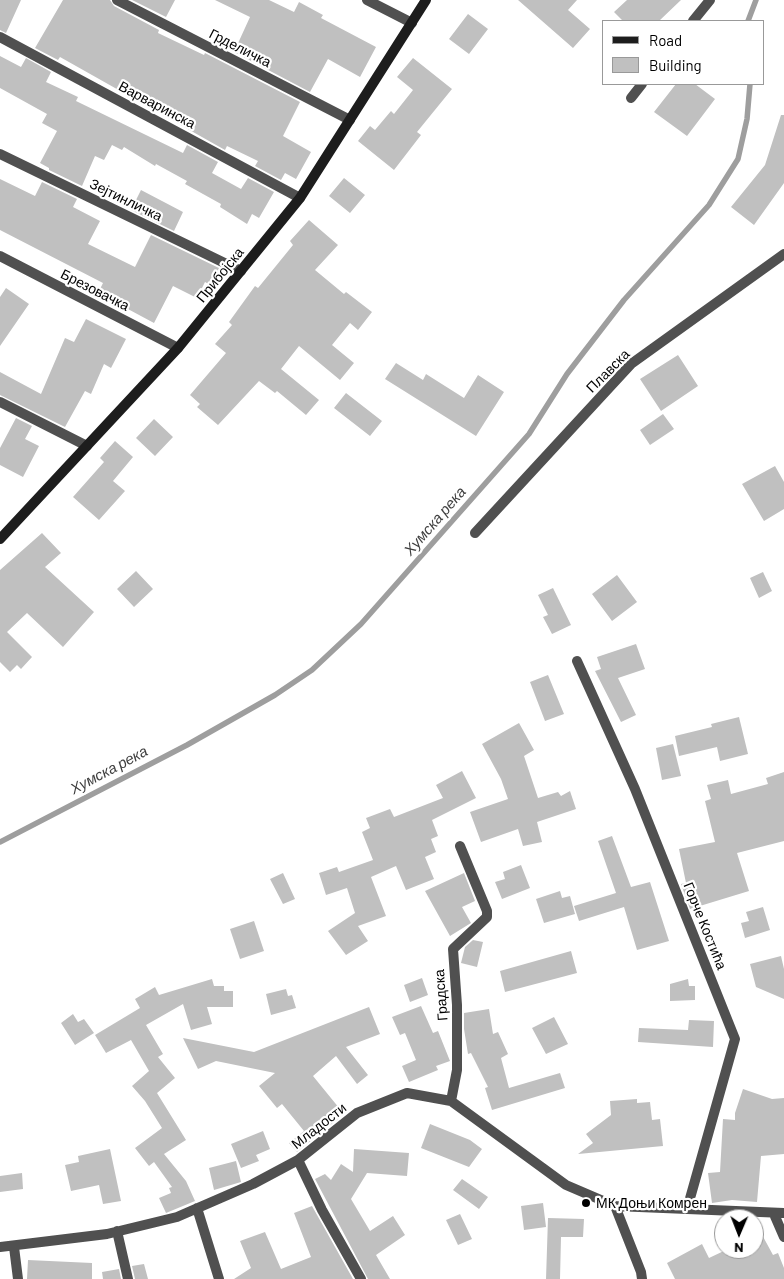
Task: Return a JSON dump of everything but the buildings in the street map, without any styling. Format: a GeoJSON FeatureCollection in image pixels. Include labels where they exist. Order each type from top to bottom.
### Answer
{"type":"FeatureCollection","features":[{"type":"Feature","properties":{"kind":"street","name":"Грделичка"},"geometry":{"type":"LineString","coordinates":[[118,0],[350,120]]}},
{"type":"Feature","properties":{"kind":"street"},"geometry":{"type":"LineString","coordinates":[[367,0],[412,23]]}},
{"type":"Feature","properties":{"kind":"street","name":"Прибојска"},"geometry":{"type":"LineString","coordinates":[[0,539],[178,348],[300,198],[426,0]]}},
{"type":"Feature","properties":{"kind":"street"},"geometry":{"type":"LineString","coordinates":[[694,20],[710,0]]}},
{"type":"Feature","properties":{"kind":"street","name":"Варваринска"},"geometry":{"type":"LineString","coordinates":[[0,37],[300,198]]}},
{"type":"Feature","properties":{"kind":"street"},"geometry":{"type":"LineString","coordinates":[[631,98],[641,85]]}},
{"type":"Feature","properties":{"kind":"street","name":"Зејтинличка"},"geometry":{"type":"LineString","coordinates":[[0,154],[241,271]]}},
{"type":"Feature","properties":{"kind":"street","name":"Плавска"},"geometry":{"type":"LineString","coordinates":[[475,533],[631,364],[784,254]]}},
{"type":"Feature","properties":{"kind":"street","name":"Брезовачка"},"geometry":{"type":"LineString","coordinates":[[0,256],[178,348]]}},
{"type":"Feature","properties":{"kind":"street"},"geometry":{"type":"LineString","coordinates":[[0,402],[87,446]]}},
{"type":"Feature","properties":{"kind":"street","name":"Горче Костића"},"geometry":{"type":"LineString","coordinates":[[577,662],[635,789],[735,1039],[687,1209]]}},
{"type":"Feature","properties":{"kind":"street","name":"Градска"},"geometry":{"type":"LineString","coordinates":[[451,1101],[457,1070],[457,1005],[453,949],[487,917],[488,911],[460,846]]}},
{"type":"Feature","properties":{"kind":"street","name":"Младости"},"geometry":{"type":"LineString","coordinates":[[0,1248],[117,1232],[177,1216],[253,1184],[298,1160],[357,1113],[407,1093],[451,1101],[566,1185],[616,1206],[779,1213]]}},
{"type":"Feature","properties":{"kind":"street"},"geometry":{"type":"LineString","coordinates":[[298,1160],[322,1210],[361,1279]]}},
{"type":"Feature","properties":{"kind":"street"},"geometry":{"type":"LineString","coordinates":[[616,1206],[642,1279]]}},
{"type":"Feature","properties":{"kind":"street"},"geometry":{"type":"LineString","coordinates":[[197,1208],[219,1279]]}},
{"type":"Feature","properties":{"kind":"street"},"geometry":{"type":"LineString","coordinates":[[779,1213],[784,1237]]}},
{"type":"Feature","properties":{"kind":"street"},"geometry":{"type":"LineString","coordinates":[[117,1232],[128,1279]]}},
{"type":"Feature","properties":{"kind":"street"},"geometry":{"type":"LineString","coordinates":[[14,1247],[18,1279]]}},
{"type":"Feature","properties":{"kind":"waterway","name":"Хумска река"},"geometry":{"type":"LineString","coordinates":[[748,20],[756,0]]}},
{"type":"Feature","properties":{"kind":"waterway","name":"Хумска река"},"geometry":{"type":"LineString","coordinates":[[0,842],[187,745],[275,695],[312,670],[361,624],[529,434],[567,374],[624,300],[709,205],[738,159],[747,119],[750,85]]}},
{"type":"Feature","properties":{"kind":"place","name":"МК Доњи Комрен"},"geometry":{"type":"Point","coordinates":[586,1203]}}]}
